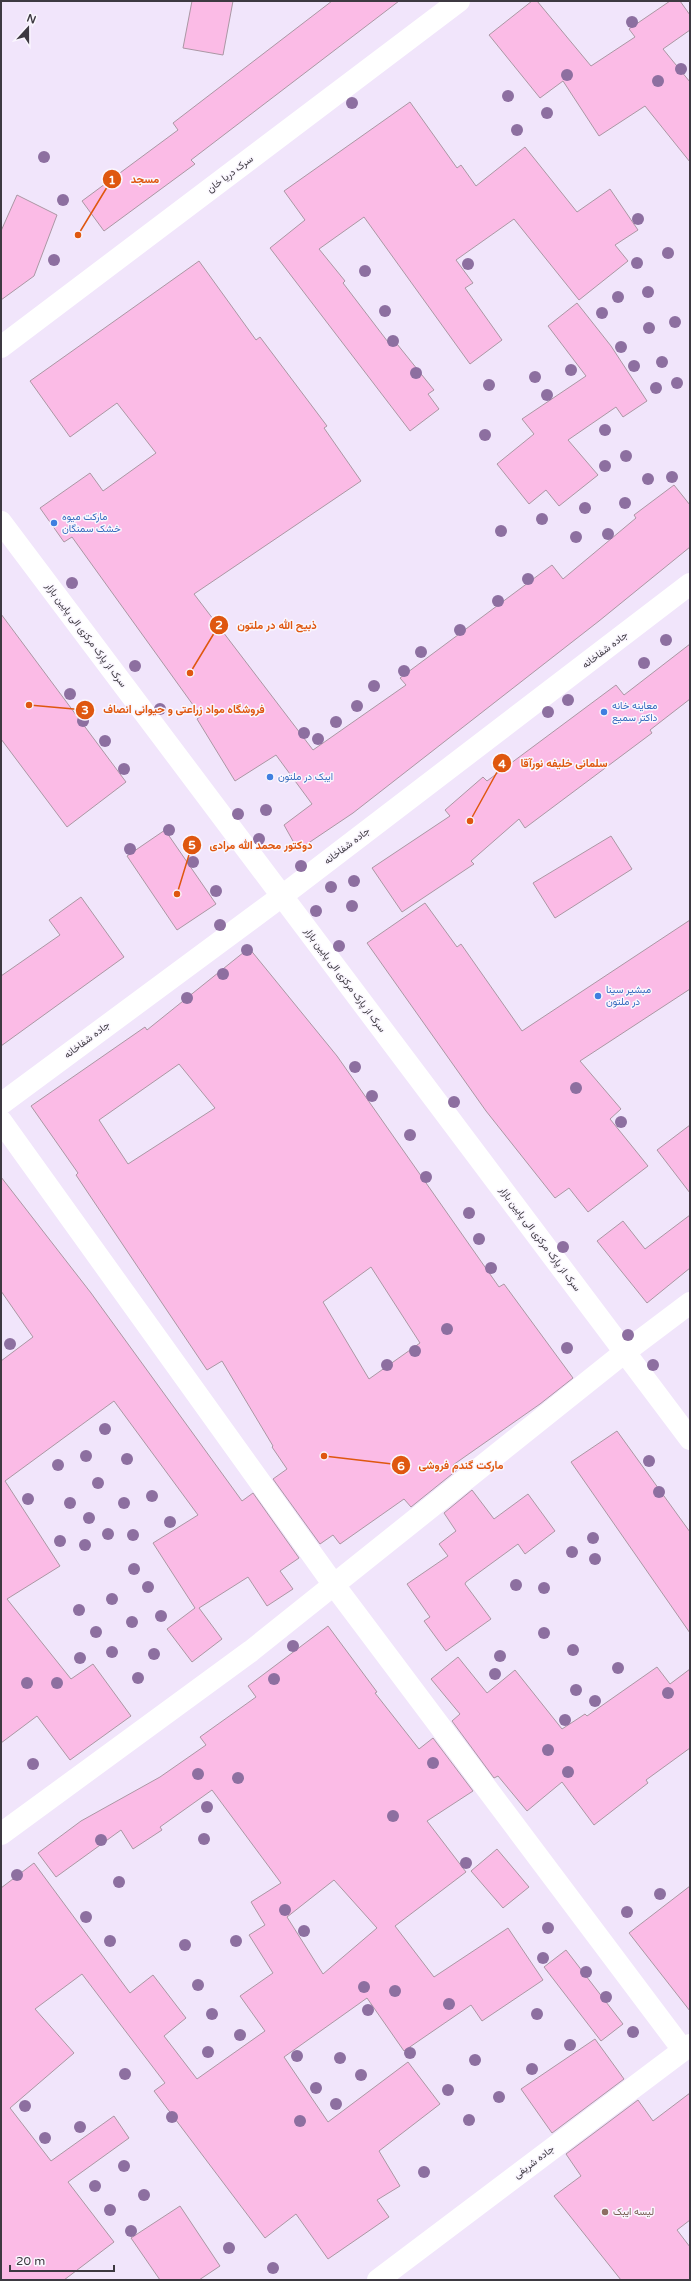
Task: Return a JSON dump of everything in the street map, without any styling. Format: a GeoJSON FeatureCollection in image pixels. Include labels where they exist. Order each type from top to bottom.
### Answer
{"type":"FeatureCollection","features":[{"type":"Feature","properties":{"kind":"street","name":"سرک دریا خان"},"geometry":{"type":"LineString","coordinates":[[1,347],[459,1]]}},
{"type":"Feature","properties":{"kind":"street","name":"سرک از پارک مرکزی الی پایین بازار"},"geometry":{"type":"LineString","coordinates":[[1,522],[690,1438]]}},
{"type":"Feature","properties":{"kind":"street","name":"جاده شفاخانه"},"geometry":{"type":"LineString","coordinates":[[1,1104],[282,896],[690,584]]}},
{"type":"Feature","properties":{"kind":"street"},"geometry":{"type":"LineString","coordinates":[[1,1121],[334,1585],[687,2047]]}},
{"type":"Feature","properties":{"kind":"street"},"geometry":{"type":"LineString","coordinates":[[1,1834],[251,1652],[625,1352],[690,1303]]}},
{"type":"Feature","properties":{"kind":"street","name":"جاده شریفی"},"geometry":{"type":"LineString","coordinates":[[378,2280],[687,2047]]}},
{"type":"Feature","properties":{"kind":"building"},"geometry":{"type":"Polygon","coordinates":[[[192,1],[233,1],[223,55],[183,48],[192,1]]]}},
{"type":"Feature","properties":{"kind":"building"},"geometry":{"type":"Polygon","coordinates":[[[332,1],[399,1],[191,160],[195,164],[104,231],[82,201],[178,130],[173,123],[332,1]]]}},
{"type":"Feature","properties":{"kind":"building"},"geometry":{"type":"Polygon","coordinates":[[[532,1],[537,1],[591,66],[635,37],[629,29],[670,1],[680,1],[690,15],[690,30],[663,49],[690,82],[690,162],[645,106],[599,136],[563,81],[540,98],[489,35],[532,1]]]}},
{"type":"Feature","properties":{"kind":"building"},"geometry":{"type":"Polygon","coordinates":[[[410,102],[457,168],[461,165],[476,186],[525,147],[577,212],[610,189],[638,230],[615,245],[628,261],[579,300],[514,219],[456,260],[473,283],[465,288],[502,340],[470,364],[364,217],[319,249],[345,281],[343,283],[388,342],[393,339],[434,390],[428,394],[439,409],[410,431],[270,248],[305,220],[284,191],[410,102]]]}},
{"type":"Feature","properties":{"kind":"building"},"geometry":{"type":"Polygon","coordinates":[[[17,195],[57,215],[34,276],[1,300],[1,231],[17,195]]]}},
{"type":"Feature","properties":{"kind":"building"},"geometry":{"type":"Polygon","coordinates":[[[199,261],[256,340],[260,337],[327,426],[324,428],[361,481],[194,594],[313,750],[406,685],[400,678],[552,565],[563,579],[636,518],[634,515],[674,485],[690,505],[690,547],[599,621],[353,813],[298,850],[284,825],[312,804],[276,755],[235,781],[197,719],[201,716],[72,537],[64,542],[40,508],[90,473],[103,491],[156,453],[117,403],[70,437],[30,381],[199,261]]]}},
{"type":"Feature","properties":{"kind":"building"},"geometry":{"type":"Polygon","coordinates":[[[577,303],[611,346],[647,401],[623,417],[616,407],[568,440],[598,475],[559,506],[546,490],[529,504],[497,464],[534,434],[522,419],[586,376],[548,326],[577,303]]]}},
{"type":"Feature","properties":{"kind":"building"},"geometry":{"type":"Polygon","coordinates":[[[1,614],[126,782],[67,827],[1,739],[1,614]]]}},
{"type":"Feature","properties":{"kind":"building"},"geometry":{"type":"Polygon","coordinates":[[[690,644],[690,699],[650,730],[652,733],[525,828],[519,819],[471,861],[474,864],[402,912],[372,868],[450,816],[445,810],[483,777],[487,781],[616,685],[624,695],[690,644]]]}},
{"type":"Feature","properties":{"kind":"building"},"geometry":{"type":"Polygon","coordinates":[[[165,830],[216,904],[177,930],[127,856],[165,830]]]}},
{"type":"Feature","properties":{"kind":"building"},"geometry":{"type":"Polygon","coordinates":[[[611,836],[632,869],[555,918],[533,883],[611,836]]]}},
{"type":"Feature","properties":{"kind":"building"},"geometry":{"type":"Polygon","coordinates":[[[81,897],[124,957],[1,1046],[1,976],[60,935],[49,920],[81,897]]]}},
{"type":"Feature","properties":{"kind":"building"},"geometry":{"type":"Polygon","coordinates":[[[425,903],[457,947],[461,944],[522,1031],[690,920],[690,989],[580,1061],[621,1109],[610,1119],[648,1166],[588,1212],[569,1188],[555,1198],[486,1111],[367,943],[425,903]]]}},
{"type":"Feature","properties":{"kind":"building"},"geometry":{"type":"Polygon","coordinates":[[[249,948],[337,1056],[499,1287],[504,1284],[573,1378],[540,1404],[453,1465],[457,1470],[411,1507],[404,1499],[340,1544],[333,1535],[320,1544],[273,1479],[287,1469],[272,1447],[273,1446],[222,1361],[207,1370],[76,1175],[78,1173],[31,1106],[145,1027],[147,1030],[249,948]],[[179,1064],[99,1120],[128,1164],[215,1108],[179,1064]],[[371,1267],[323,1302],[369,1379],[420,1343],[371,1267]]]}},
{"type":"Feature","properties":{"kind":"building"},"geometry":{"type":"Polygon","coordinates":[[[690,1125],[690,1193],[657,1150],[690,1125]]]}},
{"type":"Feature","properties":{"kind":"building"},"geometry":{"type":"Polygon","coordinates":[[[1,1177],[91,1293],[242,1501],[253,1493],[299,1558],[280,1571],[293,1589],[267,1606],[248,1577],[199,1608],[222,1639],[192,1662],[167,1629],[195,1608],[153,1543],[198,1515],[114,1401],[5,1481],[60,1566],[7,1599],[71,1679],[93,1664],[131,1716],[70,1760],[37,1716],[1,1743],[1,1361],[33,1337],[1,1291],[1,1177]]]}},
{"type":"Feature","properties":{"kind":"building"},"geometry":{"type":"Polygon","coordinates":[[[690,1215],[690,1268],[647,1303],[597,1241],[623,1221],[645,1249],[690,1215]]]}},
{"type":"Feature","properties":{"kind":"building"},"geometry":{"type":"Polygon","coordinates":[[[617,1431],[690,1532],[690,1633],[571,1462],[617,1431]]]}},
{"type":"Feature","properties":{"kind":"building"},"geometry":{"type":"Polygon","coordinates":[[[472,1490],[494,1519],[528,1494],[555,1531],[525,1554],[518,1544],[466,1582],[465,1584],[491,1619],[446,1651],[424,1621],[430,1617],[407,1584],[448,1556],[439,1544],[456,1531],[444,1513],[472,1490]]]}},
{"type":"Feature","properties":{"kind":"building"},"geometry":{"type":"Polygon","coordinates":[[[328,1626],[377,1692],[375,1693],[419,1749],[433,1738],[473,1791],[427,1821],[466,1872],[395,1926],[434,1977],[508,1928],[543,1980],[482,2021],[471,2005],[404,2051],[367,1998],[284,2057],[328,2122],[408,2062],[440,2104],[379,2151],[400,2186],[377,2200],[389,2217],[328,2259],[296,2214],[265,2238],[154,2091],[165,2083],[82,1974],[35,2009],[74,2053],[10,2108],[51,2161],[114,2116],[129,2138],[68,2182],[114,2242],[64,2280],[1,2280],[1,1888],[34,1863],[130,1993],[153,1975],[186,2018],[164,2036],[197,2079],[265,2031],[240,1996],[273,1973],[249,1935],[265,1925],[251,1902],[281,1883],[212,1790],[160,1827],[162,1830],[133,1849],[121,1830],[56,1877],[38,1853],[81,1821],[160,1777],[206,1745],[200,1737],[256,1697],[248,1686],[328,1626]],[[334,1880],[287,1917],[323,1974],[377,1928],[334,1880]]]}},
{"type":"Feature","properties":{"kind":"building"},"geometry":{"type":"Polygon","coordinates":[[[458,1657],[487,1693],[515,1670],[562,1729],[585,1714],[587,1716],[657,1667],[670,1684],[690,1669],[690,1748],[646,1780],[648,1783],[594,1825],[562,1782],[527,1811],[498,1776],[494,1778],[452,1721],[460,1714],[431,1679],[458,1657]]]}},
{"type":"Feature","properties":{"kind":"building"},"geometry":{"type":"Polygon","coordinates":[[[497,1849],[529,1887],[503,1908],[471,1871],[497,1849]]]}},
{"type":"Feature","properties":{"kind":"building"},"geometry":{"type":"Polygon","coordinates":[[[690,1886],[690,2011],[629,1933],[690,1886]]]}},
{"type":"Feature","properties":{"kind":"building"},"geometry":{"type":"Polygon","coordinates":[[[566,1950],[623,2024],[601,2041],[544,1967],[566,1950]]]}},
{"type":"Feature","properties":{"kind":"building"},"geometry":{"type":"Polygon","coordinates":[[[595,2039],[624,2079],[552,2133],[521,2089],[595,2039]]]}},
{"type":"Feature","properties":{"kind":"building","name":"لیسه ایبک"},"geometry":{"type":"Polygon","coordinates":[[[690,2093],[690,2220],[677,2230],[690,2247],[690,2280],[621,2280],[554,2196],[581,2176],[566,2154],[638,2100],[653,2121],[690,2093]]]}},
{"type":"Feature","properties":{"kind":"building"},"geometry":{"type":"Polygon","coordinates":[[[180,2206],[220,2266],[199,2280],[160,2280],[131,2238],[180,2206]]]}},
{"type":"Feature","properties":{"kind":"place","name":"مسجد"},"geometry":{"type":"Point","coordinates":[78,235]}},
{"type":"Feature","properties":{"kind":"place","name":"مارکت میوه خشک سمنگان"},"geometry":{"type":"Point","coordinates":[54,523]}},
{"type":"Feature","properties":{"kind":"place","name":"ذبیح الله در ملتون"},"geometry":{"type":"Point","coordinates":[190,673]}},
{"type":"Feature","properties":{"kind":"place","name":"فروشگاه مواد زراعتی و حیوانی انصاف"},"geometry":{"type":"Point","coordinates":[29,705]}},
{"type":"Feature","properties":{"kind":"place","name":"معاینه خانه داکتر سمیع"},"geometry":{"type":"Point","coordinates":[604,712]}},
{"type":"Feature","properties":{"kind":"place","name":"ایبک در ملتون"},"geometry":{"type":"Point","coordinates":[270,777]}},
{"type":"Feature","properties":{"kind":"place","name":"سلمانی خلیفه نورآقا"},"geometry":{"type":"Point","coordinates":[470,821]}},
{"type":"Feature","properties":{"kind":"place","name":"دوکتور محمد الله مرادی"},"geometry":{"type":"Point","coordinates":[177,894]}},
{"type":"Feature","properties":{"kind":"place","name":"مبشیر سینا در ملتون"},"geometry":{"type":"Point","coordinates":[598,996]}},
{"type":"Feature","properties":{"kind":"place","name":"مارکت گندم فروشی"},"geometry":{"type":"Point","coordinates":[324,1456]}},
{"type":"Feature","properties":{"kind":"place","name":"لیسه ایبک"},"geometry":{"type":"Point","coordinates":[605,2212]}}]}
